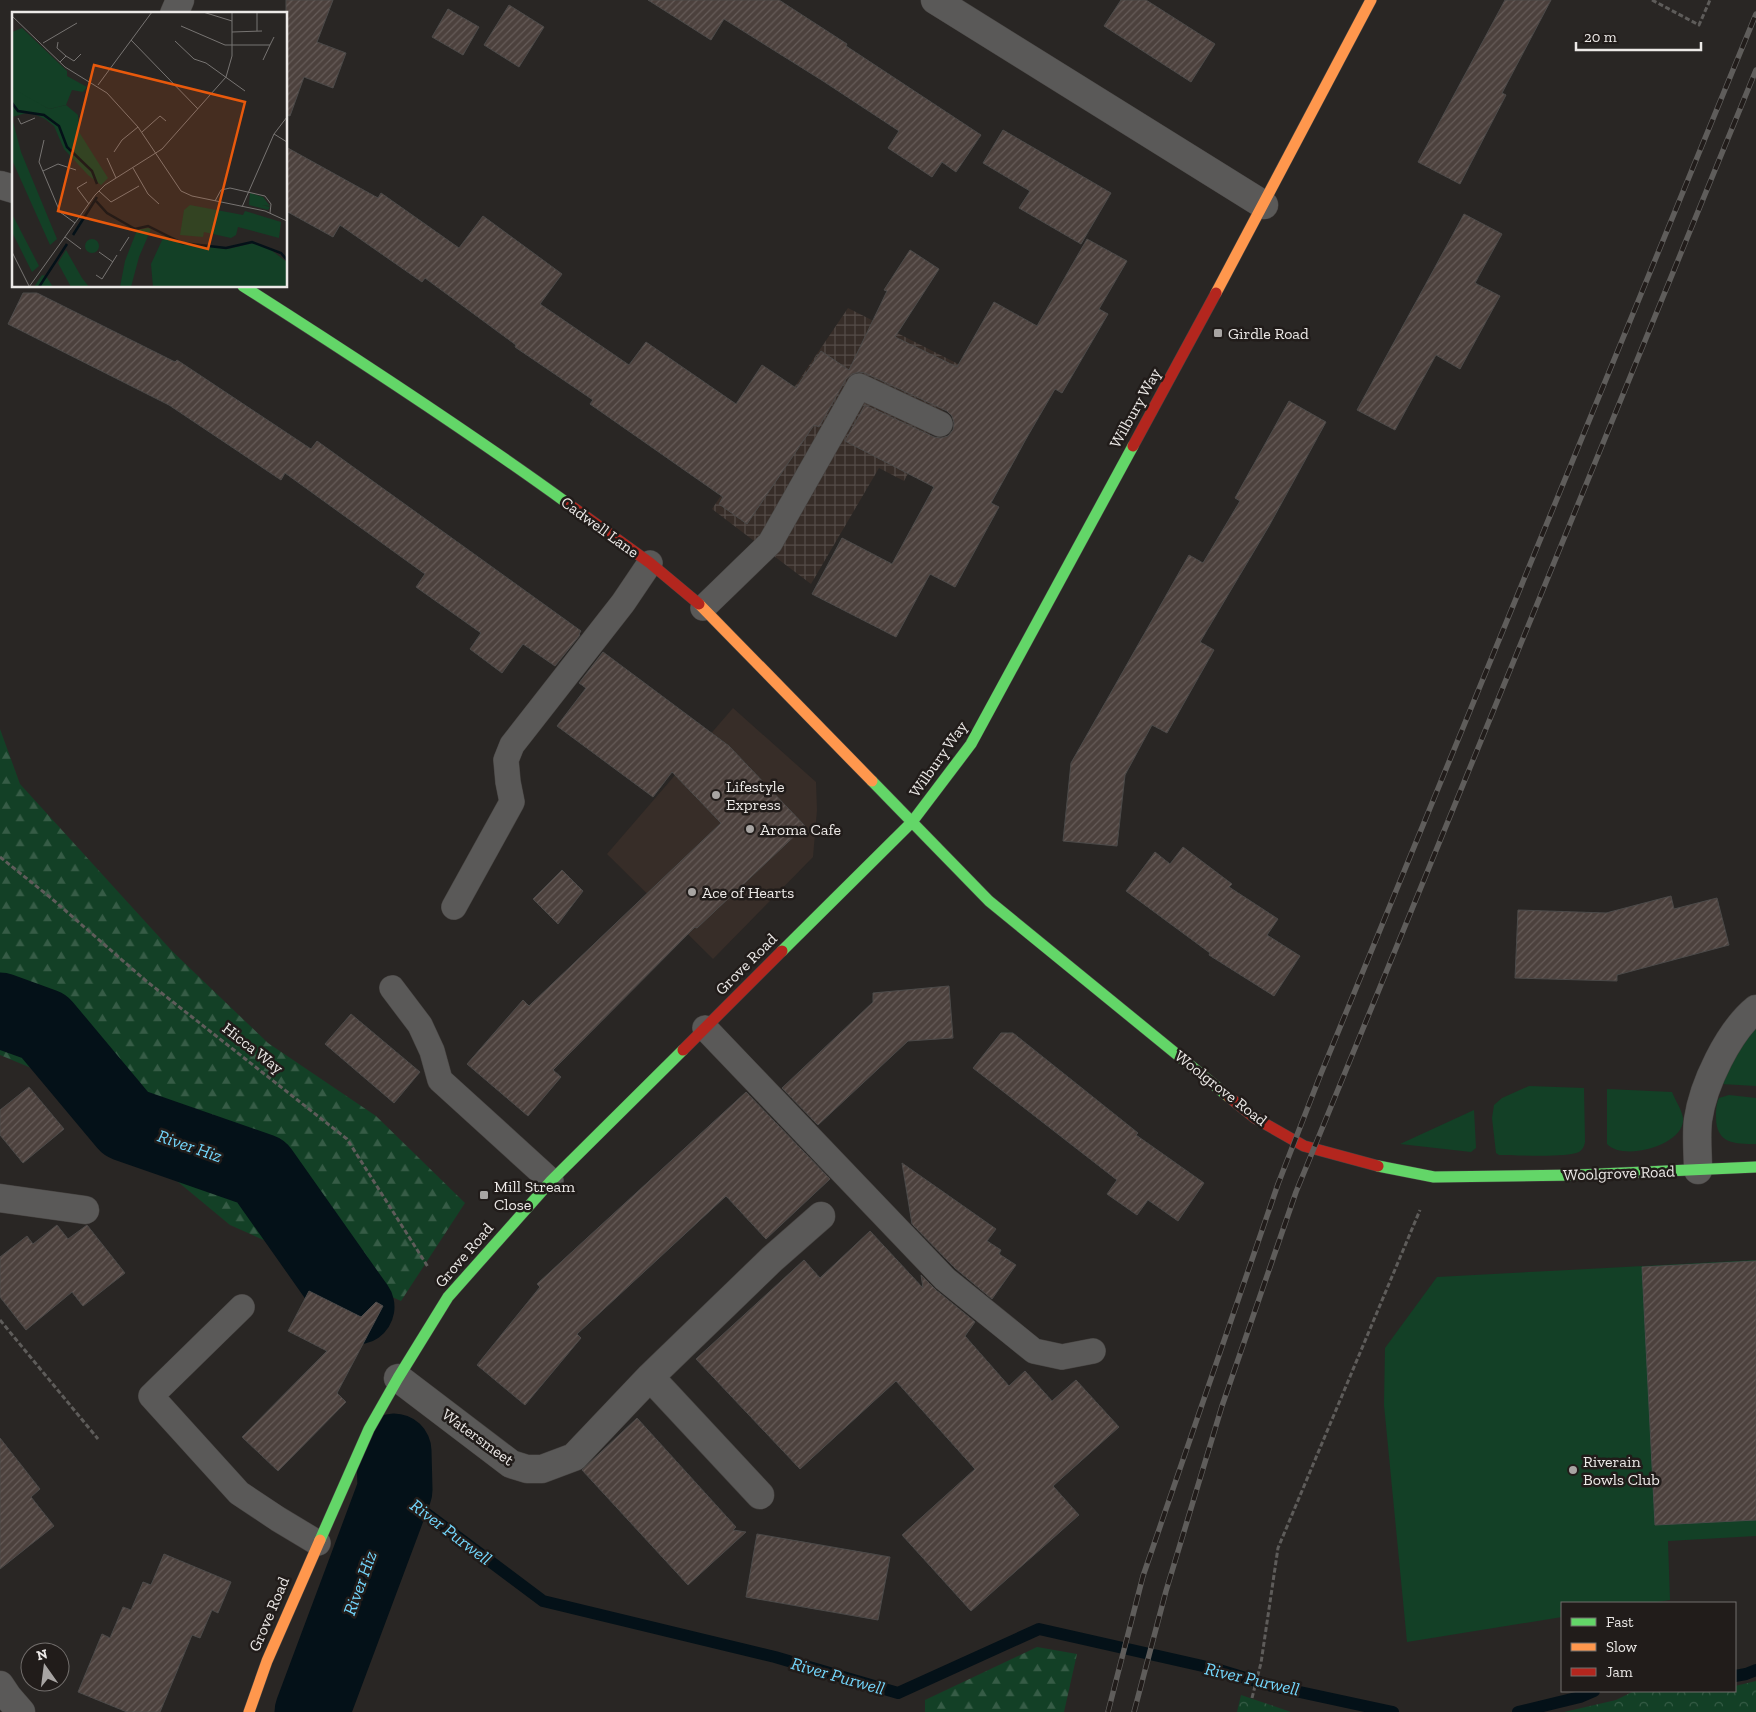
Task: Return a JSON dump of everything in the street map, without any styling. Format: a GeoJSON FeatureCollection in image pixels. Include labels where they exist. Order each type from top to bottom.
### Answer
{"type":"FeatureCollection","features":[{"type":"Feature","properties":{"kind":"street"},"geometry":{"type":"LineString","coordinates":[[175,12],[180,0]]}},
{"type":"Feature","properties":{"kind":"street"},"geometry":{"type":"LineString","coordinates":[[935,0],[1264,205]]}},
{"type":"Feature","properties":{"kind":"street","name":"Wilbury Way"},"geometry":{"type":"LineString","coordinates":[[912,822],[971,744],[1264,205],[1371,0]]}},
{"type":"Feature","properties":{"kind":"street","name":"Cadwell Lane"},"geometry":{"type":"LineString","coordinates":[[247,288],[347,352],[504,458],[650,563],[703,608],[912,822]]}},
{"type":"Feature","properties":{"kind":"street","name":"Grove Road"},"geometry":{"type":"LineString","coordinates":[[249,1712],[267,1661],[369,1430],[398,1378],[448,1297],[551,1181],[912,822]]}},
{"type":"Feature","properties":{"kind":"street","name":"Woolgrove Road"},"geometry":{"type":"LineString","coordinates":[[912,822],[989,901],[1255,1118],[1304,1146],[1359,1162],[1434,1177],[1577,1176],[1756,1167]]}},
{"type":"Feature","properties":{"kind":"street","name":"Woolgrove Road"},"geometry":{"type":"LineString","coordinates":[[1698,1170],[1697,1128],[1707,1086],[1724,1050],[1743,1022],[1756,1009]]}},
{"type":"Feature","properties":{"kind":"street"},"geometry":{"type":"LineString","coordinates":[[0,1198],[85,1210]]}},
{"type":"Feature","properties":{"kind":"street","name":"Watersmeet"},"geometry":{"type":"LineString","coordinates":[[398,1378],[512,1464],[527,1470],[542,1469],[574,1457],[650,1377],[772,1259],[820,1216]]}},
{"type":"Feature","properties":{"kind":"street"},"geometry":{"type":"LineString","coordinates":[[650,1377],[760,1495]]}},
{"type":"Feature","properties":{"kind":"street"},"geometry":{"type":"LineString","coordinates":[[0,1684],[22,1712]]}},
{"type":"Feature","properties":{"kind":"lane"},"geometry":{"type":"LineString","coordinates":[[703,608],[770,543],[860,386],[940,424]]}},
{"type":"Feature","properties":{"kind":"lane"},"geometry":{"type":"LineString","coordinates":[[454,906],[512,802],[506,760],[512,745],[623,603],[650,563]]}},
{"type":"Feature","properties":{"kind":"lane"},"geometry":{"type":"LineString","coordinates":[[392,988],[420,1025],[432,1051],[440,1080],[551,1181]]}},
{"type":"Feature","properties":{"kind":"lane"},"geometry":{"type":"LineString","coordinates":[[705,1028],[945,1279],[1034,1351],[1062,1357],[1093,1351]]}},
{"type":"Feature","properties":{"kind":"lane"},"geometry":{"type":"LineString","coordinates":[[242,1307],[151,1396],[239,1493],[318,1543]]}},
{"type":"Feature","properties":{"kind":"path"},"geometry":{"type":"LineString","coordinates":[[1652,0],[1698,24],[1710,0]]}},
{"type":"Feature","properties":{"kind":"path","name":"Hicca Way"},"geometry":{"type":"LineString","coordinates":[[0,858],[51,898],[145,980],[347,1139],[448,1297]]}},
{"type":"Feature","properties":{"kind":"path"},"geometry":{"type":"LineString","coordinates":[[1252,1698],[1261,1663],[1278,1548],[1434,1177]]}},
{"type":"Feature","properties":{"kind":"path"},"geometry":{"type":"LineString","coordinates":[[0,1320],[98,1439]]}},
{"type":"Feature","properties":{"kind":"shaded area"},"geometry":{"type":"Polygon","coordinates":[[[848,308],[966,368],[904,481],[879,468],[811,584],[712,509],[848,308]]]}},
{"type":"Feature","properties":{"kind":"shaded area"},"geometry":{"type":"Polygon","coordinates":[[[733,708],[816,782],[817,810],[813,857],[713,959],[607,854],[733,708]]]}},
{"type":"Feature","properties":{"kind":"green space"},"geometry":{"type":"Polygon","coordinates":[[[0,729],[20,784],[172,951],[268,1043],[376,1116],[465,1203],[401,1301],[230,1225],[154,1162],[36,1070],[0,1055],[0,729]]]}},
{"type":"Feature","properties":{"kind":"green space"},"geometry":{"type":"Polygon","coordinates":[[[1756,1028],[1756,1086],[1721,1084],[1738,1049],[1756,1028]]]}},
{"type":"Feature","properties":{"kind":"green space"},"geometry":{"type":"Polygon","coordinates":[[[1529,1086],[1584,1088],[1585,1142],[1579,1152],[1540,1156],[1499,1155],[1496,1153],[1492,1118],[1494,1105],[1502,1098],[1529,1086]]]}},
{"type":"Feature","properties":{"kind":"green space"},"geometry":{"type":"Polygon","coordinates":[[[1607,1089],[1672,1092],[1683,1118],[1681,1128],[1675,1136],[1652,1148],[1639,1151],[1615,1149],[1607,1144],[1607,1089]]]}},
{"type":"Feature","properties":{"kind":"green space"},"geometry":{"type":"Polygon","coordinates":[[[1729,1095],[1756,1098],[1756,1144],[1734,1143],[1728,1141],[1719,1133],[1716,1117],[1717,1103],[1719,1098],[1729,1095]]]}},
{"type":"Feature","properties":{"kind":"green space"},"geometry":{"type":"Polygon","coordinates":[[[1474,1110],[1476,1148],[1471,1152],[1400,1144],[1474,1110]]]}},
{"type":"Feature","properties":{"kind":"green space","name":"Riverain Bowls Club"},"geometry":{"type":"Polygon","coordinates":[[[1756,1260],[1756,1536],[1668,1541],[1670,1600],[1657,1602],[1561,1602],[1561,1617],[1407,1642],[1384,1405],[1385,1348],[1437,1277],[1756,1260]]]}},
{"type":"Feature","properties":{"kind":"green space"},"geometry":{"type":"Polygon","coordinates":[[[1037,1647],[1077,1654],[1064,1712],[925,1712],[925,1700],[1037,1647]]]}},
{"type":"Feature","properties":{"kind":"green space"},"geometry":{"type":"Polygon","coordinates":[[[1756,1681],[1756,1712],[1564,1712],[1616,1700],[1632,1692],[1736,1692],[1736,1686],[1756,1681]]]}},
{"type":"Feature","properties":{"kind":"green space"},"geometry":{"type":"Polygon","coordinates":[[[1241,1695],[1291,1712],[1237,1712],[1241,1695]]]}},
{"type":"Feature","properties":{"kind":"building"},"geometry":{"type":"Polygon","coordinates":[[[286,0],[333,0],[317,42],[346,53],[333,88],[304,77],[290,116],[288,116],[288,12],[286,12],[286,0]]]}},
{"type":"Feature","properties":{"kind":"building"},"geometry":{"type":"Polygon","coordinates":[[[648,0],[779,0],[981,135],[956,172],[942,162],[932,177],[888,148],[899,131],[724,19],[711,40],[648,0]]]}},
{"type":"Feature","properties":{"kind":"building"},"geometry":{"type":"Polygon","coordinates":[[[1121,0],[1146,0],[1215,44],[1191,82],[1104,26],[1121,0]]]}},
{"type":"Feature","properties":{"kind":"building"},"geometry":{"type":"Polygon","coordinates":[[[1505,0],[1551,0],[1502,93],[1506,95],[1460,184],[1418,162],[1505,0]]]}},
{"type":"Feature","properties":{"kind":"building"},"geometry":{"type":"Polygon","coordinates":[[[509,5],[544,27],[519,67],[484,45],[509,5]]]}},
{"type":"Feature","properties":{"kind":"building"},"geometry":{"type":"Polygon","coordinates":[[[448,9],[479,27],[463,55],[432,37],[448,9]]]}},
{"type":"Feature","properties":{"kind":"building"},"geometry":{"type":"Polygon","coordinates":[[[1003,130],[1111,193],[1081,244],[1019,208],[1030,191],[983,163],[1003,130]]]}},
{"type":"Feature","properties":{"kind":"building"},"geometry":{"type":"Polygon","coordinates":[[[288,148],[378,198],[381,193],[459,248],[483,216],[562,274],[540,304],[629,365],[646,342],[736,404],[762,365],[796,388],[821,351],[849,370],[887,291],[884,290],[910,250],[939,269],[895,337],[957,367],[994,302],[1037,326],[1087,239],[1127,261],[1099,309],[1108,314],[1062,393],[1055,389],[1026,439],[991,503],[999,507],[955,587],[930,574],[896,637],[812,594],[842,538],[892,564],[934,487],[845,441],[865,405],[934,437],[941,438],[948,436],[953,430],[952,416],[947,411],[865,373],[852,374],[846,379],[819,427],[814,425],[747,524],[719,504],[723,497],[590,404],[593,400],[515,347],[516,345],[425,278],[422,282],[340,225],[333,237],[288,212],[288,148]]]}},
{"type":"Feature","properties":{"kind":"building"},"geometry":{"type":"Polygon","coordinates":[[[1464,214],[1502,234],[1475,283],[1500,296],[1460,369],[1436,355],[1395,430],[1357,410],[1464,214]]]}},
{"type":"Feature","properties":{"kind":"building"},"geometry":{"type":"Polygon","coordinates":[[[23,293],[37,293],[175,362],[177,360],[311,449],[317,441],[581,631],[580,635],[555,666],[523,644],[502,673],[470,649],[481,633],[416,587],[425,574],[285,473],[281,480],[169,405],[8,324],[23,293]]]}},
{"type":"Feature","properties":{"kind":"building"},"geometry":{"type":"Polygon","coordinates":[[[1289,401],[1326,422],[1269,526],[1200,642],[1214,650],[1167,733],[1152,725],[1125,775],[1117,846],[1063,841],[1071,763],[1189,555],[1203,563],[1240,501],[1235,498],[1289,401]]]}},
{"type":"Feature","properties":{"kind":"building"},"geometry":{"type":"Polygon","coordinates":[[[603,652],[729,746],[805,826],[697,928],[695,927],[553,1070],[561,1077],[528,1116],[467,1064],[523,1000],[529,1006],[721,823],[672,772],[653,797],[557,726],[586,688],[579,683],[603,652]]]}},
{"type":"Feature","properties":{"kind":"building"},"geometry":{"type":"Polygon","coordinates":[[[1183,847],[1232,884],[1229,887],[1278,919],[1267,935],[1300,956],[1274,996],[1209,955],[1210,953],[1126,891],[1155,852],[1170,864],[1183,847]]]}},
{"type":"Feature","properties":{"kind":"building"},"geometry":{"type":"Polygon","coordinates":[[[562,870],[583,891],[558,924],[533,899],[562,870]]]}},
{"type":"Feature","properties":{"kind":"building"},"geometry":{"type":"Polygon","coordinates":[[[1671,896],[1674,909],[1717,898],[1729,945],[1617,975],[1617,981],[1515,978],[1518,910],[1606,913],[1671,896]]]}},
{"type":"Feature","properties":{"kind":"building"},"geometry":{"type":"Polygon","coordinates":[[[949,986],[953,1038],[908,1041],[818,1125],[782,1088],[873,1002],[873,993],[949,986]]]}},
{"type":"Feature","properties":{"kind":"building"},"geometry":{"type":"Polygon","coordinates":[[[351,1014],[420,1072],[394,1103],[325,1044],[351,1014]]]}},
{"type":"Feature","properties":{"kind":"building"},"geometry":{"type":"Polygon","coordinates":[[[1001,1033],[1013,1033],[1138,1133],[1136,1135],[1204,1183],[1178,1221],[1148,1200],[1137,1215],[1107,1194],[1117,1180],[973,1068],[1001,1033]]]}},
{"type":"Feature","properties":{"kind":"building"},"geometry":{"type":"Polygon","coordinates":[[[29,1087],[64,1129],[23,1163],[0,1135],[0,1110],[29,1087]]]}},
{"type":"Feature","properties":{"kind":"building"},"geometry":{"type":"Polygon","coordinates":[[[746,1092],[830,1179],[766,1239],[726,1196],[577,1334],[581,1338],[525,1405],[477,1365],[540,1287],[537,1284],[746,1092]]]}},
{"type":"Feature","properties":{"kind":"building"},"geometry":{"type":"Polygon","coordinates":[[[902,1163],[996,1229],[987,1241],[1001,1250],[999,1254],[1016,1265],[992,1299],[955,1268],[912,1224],[902,1163]]]}},
{"type":"Feature","properties":{"kind":"building"},"geometry":{"type":"Polygon","coordinates":[[[57,1225],[68,1239],[87,1225],[125,1273],[83,1306],[72,1292],[26,1330],[0,1297],[0,1257],[27,1236],[33,1244],[57,1225]]]}},
{"type":"Feature","properties":{"kind":"building"},"geometry":{"type":"Polygon","coordinates":[[[870,1231],[923,1288],[921,1275],[975,1322],[965,1336],[1009,1386],[1025,1371],[1052,1401],[1076,1380],[1119,1427],[1053,1486],[1079,1515],[971,1611],[902,1535],[975,1469],[896,1381],[800,1469],[696,1359],[804,1260],[820,1278],[870,1231]]]}},
{"type":"Feature","properties":{"kind":"building"},"geometry":{"type":"Polygon","coordinates":[[[1756,1261],[1756,1520],[1655,1525],[1642,1267],[1756,1261]]]}},
{"type":"Feature","properties":{"kind":"building"},"geometry":{"type":"Polygon","coordinates":[[[309,1291],[361,1317],[376,1302],[383,1306],[337,1393],[346,1402],[278,1471],[242,1437],[327,1351],[288,1331],[309,1291]]]}},
{"type":"Feature","properties":{"kind":"building"},"geometry":{"type":"Polygon","coordinates":[[[637,1418],[736,1527],[733,1530],[746,1532],[688,1585],[582,1470],[637,1418]]]}},
{"type":"Feature","properties":{"kind":"building"},"geometry":{"type":"Polygon","coordinates":[[[0,1438],[40,1489],[31,1497],[54,1526],[0,1569],[0,1438]]]}},
{"type":"Feature","properties":{"kind":"building"},"geometry":{"type":"Polygon","coordinates":[[[757,1534],[890,1557],[878,1620],[746,1597],[757,1534]]]}},
{"type":"Feature","properties":{"kind":"building"},"geometry":{"type":"Polygon","coordinates":[[[164,1554],[231,1582],[218,1613],[212,1610],[200,1638],[192,1635],[160,1712],[127,1712],[78,1692],[102,1634],[110,1638],[123,1607],[131,1610],[143,1582],[151,1585],[164,1554]]]}},
{"type":"Feature","properties":{"kind":"waterway","name":"River Hiz"},"geometry":{"type":"LineString","coordinates":[[0,1010],[44,1026],[126,1124],[261,1171],[357,1307]]}},
{"type":"Feature","properties":{"kind":"waterway","name":"River Hiz"},"geometry":{"type":"LineString","coordinates":[[312,1712],[395,1490],[394,1451]]}},
{"type":"Feature","properties":{"kind":"waterway","name":"River Purwell"},"geometry":{"type":"LineString","coordinates":[[395,1490],[543,1601],[775,1657],[898,1693],[1039,1629],[1216,1669],[1272,1686],[1393,1712]]}},
{"type":"Feature","properties":{"kind":"waterway","name":"River Purwell"},"geometry":{"type":"LineString","coordinates":[[1736,1676],[1756,1670]]}},
{"type":"Feature","properties":{"kind":"waterway","name":"River Purwell"},"geometry":{"type":"LineString","coordinates":[[1518,1712],[1580,1697],[1592,1692]]}},
{"type":"Feature","properties":{"kind":"railway"},"geometry":{"type":"LineString","coordinates":[[1108,1712],[1143,1576],[1278,1184],[1320,1076],[1756,14]]}},
{"type":"Feature","properties":{"kind":"railway"},"geometry":{"type":"LineString","coordinates":[[1134,1712],[1166,1591],[1222,1406],[1296,1192],[1756,70]]}},
{"type":"Feature","properties":{"kind":"traffic: fast"},"geometry":{"type":"LineString","coordinates":[[246,288],[407,392],[567,503]]}},
{"type":"Feature","properties":{"kind":"traffic: fast"},"geometry":{"type":"LineString","coordinates":[[782,951],[912,822],[971,744],[1133,446]]}},
{"type":"Feature","properties":{"kind":"traffic: fast"},"geometry":{"type":"LineString","coordinates":[[872,781],[989,901],[1229,1097]]}},
{"type":"Feature","properties":{"kind":"traffic: fast"},"geometry":{"type":"LineString","coordinates":[[320,1540],[369,1429],[448,1297],[551,1181],[683,1050]]}},
{"type":"Feature","properties":{"kind":"traffic: fast"},"geometry":{"type":"LineString","coordinates":[[1378,1166],[1434,1177],[1577,1175],[1756,1167]]}},
{"type":"Feature","properties":{"kind":"traffic: slow"},"geometry":{"type":"LineString","coordinates":[[1216,293],[1371,0]]}},
{"type":"Feature","properties":{"kind":"traffic: slow"},"geometry":{"type":"LineString","coordinates":[[699,604],[872,781]]}},
{"type":"Feature","properties":{"kind":"traffic: slow"},"geometry":{"type":"LineString","coordinates":[[249,1712],[267,1661],[320,1540]]}},
{"type":"Feature","properties":{"kind":"traffic: jam"},"geometry":{"type":"LineString","coordinates":[[1133,446],[1216,293]]}},
{"type":"Feature","properties":{"kind":"traffic: jam"},"geometry":{"type":"LineString","coordinates":[[567,503],[650,563],[699,604]]}},
{"type":"Feature","properties":{"kind":"traffic: jam"},"geometry":{"type":"LineString","coordinates":[[683,1050],[782,951]]}},
{"type":"Feature","properties":{"kind":"traffic: jam"},"geometry":{"type":"LineString","coordinates":[[1229,1097],[1255,1118],[1304,1146],[1378,1166]]}},
{"type":"Feature","properties":{"kind":"place","name":"Girdle Road"},"geometry":{"type":"Point","coordinates":[1218,333]}},
{"type":"Feature","properties":{"kind":"place","name":"Lifestyle Express"},"geometry":{"type":"Point","coordinates":[716,795]}},
{"type":"Feature","properties":{"kind":"place","name":"Aroma Cafe"},"geometry":{"type":"Point","coordinates":[750,829]}},
{"type":"Feature","properties":{"kind":"place","name":"Ace of Hearts"},"geometry":{"type":"Point","coordinates":[692,892]}},
{"type":"Feature","properties":{"kind":"place","name":"Mill Stream Close"},"geometry":{"type":"Point","coordinates":[484,1195]}},
{"type":"Feature","properties":{"kind":"place","name":"Riverain Bowls Club"},"geometry":{"type":"Point","coordinates":[1573,1470]}}]}
